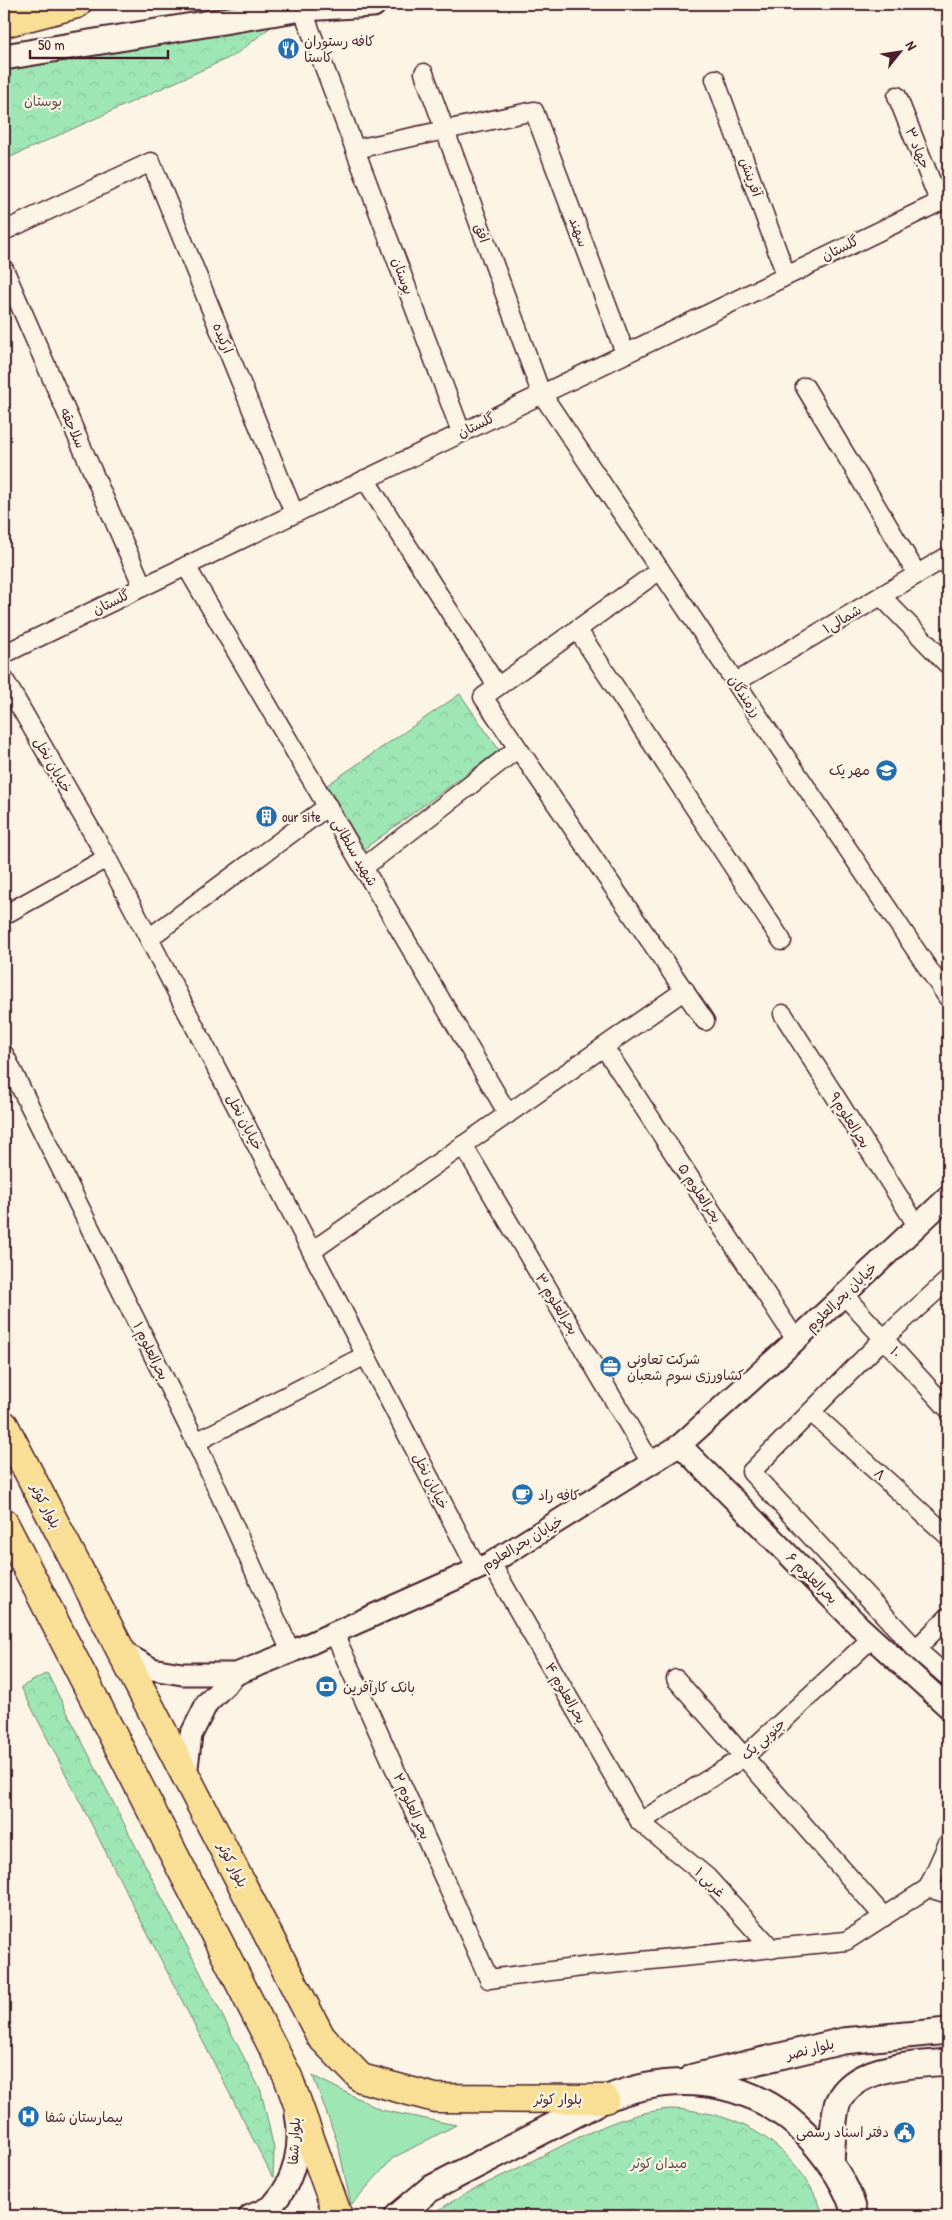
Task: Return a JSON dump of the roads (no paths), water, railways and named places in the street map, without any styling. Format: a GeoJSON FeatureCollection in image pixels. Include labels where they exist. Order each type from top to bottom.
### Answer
{"type":"FeatureCollection","features":[{"type":"Feature","properties":{"kind":"main road"},"geometry":{"type":"LineString","coordinates":[[4,23],[77,4]]}},
{"type":"Feature","properties":{"kind":"main road"},"geometry":{"type":"LineString","coordinates":[[4,57],[302,8],[373,4]]}},
{"type":"Feature","properties":{"kind":"main road","name":"بلوار کوثر"},"geometry":{"type":"LineString","coordinates":[[4,1424],[321,2037],[361,2078],[435,2098],[605,2099]]}},
{"type":"Feature","properties":{"kind":"main road"},"geometry":{"type":"LineString","coordinates":[[4,1522],[288,2077],[338,2216]]}},
{"type":"Feature","properties":{"kind":"main road","name":"بلوار نصر"},"geometry":{"type":"LineString","coordinates":[[675,2082],[844,2041],[948,2032]]}},
{"type":"Feature","properties":{"kind":"main road"},"geometry":{"type":"LineString","coordinates":[[831,2163],[838,2103],[854,2083],[880,2071],[948,2062]]}},
{"type":"Feature","properties":{"kind":"main road"},"geometry":{"type":"LineString","coordinates":[[398,2216],[430,2189],[605,2099],[628,2090],[675,2082],[722,2086],[767,2103],[806,2132],[831,2163],[846,2188],[855,2216]]}},
{"type":"Feature","properties":{"kind":"street","name":"بوستان"},"geometry":{"type":"LineString","coordinates":[[302,8],[461,432]]}},
{"type":"Feature","properties":{"kind":"street","name":"افق"},"geometry":{"type":"LineString","coordinates":[[424,73],[541,393]]}},
{"type":"Feature","properties":{"kind":"street","name":"آفرینش"},"geometry":{"type":"LineString","coordinates":[[715,79],[786,275]]}},
{"type":"Feature","properties":{"kind":"street","name":"جهاد ۳"},"geometry":{"type":"LineString","coordinates":[[897,96],[944,199]]}},
{"type":"Feature","properties":{"kind":"street","name":"سهند"},"geometry":{"type":"LineString","coordinates":[[445,131],[534,111],[624,353]]}},
{"type":"Feature","properties":{"kind":"street"},"geometry":{"type":"LineString","coordinates":[[356,149],[445,131]]}},
{"type":"Feature","properties":{"kind":"street","name":"ارکیده"},"geometry":{"type":"LineString","coordinates":[[4,231],[151,162],[294,513]]}},
{"type":"Feature","properties":{"kind":"street","name":"گلستان"},"geometry":{"type":"LineString","coordinates":[[4,654],[944,199]]}},
{"type":"Feature","properties":{"kind":"street","name":"سلاجقه"},"geometry":{"type":"LineString","coordinates":[[4,269],[143,586]]}},
{"type":"Feature","properties":{"kind":"street"},"geometry":{"type":"LineString","coordinates":[[805,386],[917,574]]}},
{"type":"Feature","properties":{"kind":"street","name":"رزمندگان"},"geometry":{"type":"LineString","coordinates":[[541,393],[948,998]]}},
{"type":"Feature","properties":{"kind":"street"},"geometry":{"type":"LineString","coordinates":[[364,479],[497,686]]}},
{"type":"Feature","properties":{"kind":"street","name":"شمالی۱"},"geometry":{"type":"LineString","coordinates":[[736,682],[948,556]]}},
{"type":"Feature","properties":{"kind":"street","name":"شهید سلطانی"},"geometry":{"type":"LineString","coordinates":[[186,566],[508,1114]]}},
{"type":"Feature","properties":{"kind":"street"},"geometry":{"type":"LineString","coordinates":[[660,570],[483,697],[705,1022]]}},
{"type":"Feature","properties":{"kind":"street"},"geometry":{"type":"LineString","coordinates":[[881,596],[948,665]]}},
{"type":"Feature","properties":{"kind":"street"},"geometry":{"type":"LineString","coordinates":[[576,629],[782,941]]}},
{"type":"Feature","properties":{"kind":"street","name":"خیابان نخل"},"geometry":{"type":"LineString","coordinates":[[4,678],[107,858],[366,1355],[484,1566]]}},
{"type":"Feature","properties":{"kind":"street"},"geometry":{"type":"LineString","coordinates":[[364,868],[518,749]]}},
{"type":"Feature","properties":{"kind":"street"},"geometry":{"type":"LineString","coordinates":[[149,938],[328,806]]}},
{"type":"Feature","properties":{"kind":"street"},"geometry":{"type":"LineString","coordinates":[[4,915],[107,858]]}},
{"type":"Feature","properties":{"kind":"street"},"geometry":{"type":"LineString","coordinates":[[312,1251],[684,990]]}},
{"type":"Feature","properties":{"kind":"street","name":"بحرالعلوم۹"},"geometry":{"type":"LineString","coordinates":[[783,1014],[918,1226]]}},
{"type":"Feature","properties":{"kind":"street","name":"بحرالعلوم ۵"},"geometry":{"type":"LineString","coordinates":[[604,1047],[796,1340]]}},
{"type":"Feature","properties":{"kind":"street","name":"بحرالعلوم ۱"},"geometry":{"type":"LineString","coordinates":[[4,1054],[196,1442],[291,1652]]}},
{"type":"Feature","properties":{"kind":"street","name":"بحرالعلوم ۳"},"geometry":{"type":"LineString","coordinates":[[463,1146],[651,1463]]}},
{"type":"Feature","properties":{"kind":"street","name":"خیابان بحرالعلوم"},"geometry":{"type":"LineString","coordinates":[[186,1775],[191,1735],[207,1703],[236,1674],[291,1652],[484,1566],[680,1445],[796,1340],[948,1197]]}},
{"type":"Feature","properties":{"kind":"street"},"geometry":{"type":"LineString","coordinates":[[948,1280],[884,1339],[751,1472],[916,1649],[948,1677]]}},
{"type":"Feature","properties":{"kind":"street","name":"۱۰"},"geometry":{"type":"LineString","coordinates":[[843,1294],[948,1409]]}},
{"type":"Feature","properties":{"kind":"street"},"geometry":{"type":"LineString","coordinates":[[196,1442],[366,1355]]}},
{"type":"Feature","properties":{"kind":"street","name":"۸"},"geometry":{"type":"LineString","coordinates":[[811,1412],[948,1536]]}},
{"type":"Feature","properties":{"kind":"street","name":"بحرالعلوم ۶"},"geometry":{"type":"LineString","coordinates":[[680,1445],[872,1638],[948,1707]]}},
{"type":"Feature","properties":{"kind":"street","name":"بحرالعلوم ۴"},"geometry":{"type":"LineString","coordinates":[[484,1566],[640,1822]]}},
{"type":"Feature","properties":{"kind":"street"},"geometry":{"type":"LineString","coordinates":[[916,1649],[948,1617]]}},
{"type":"Feature","properties":{"kind":"street","name":"بحر العلوم ۲"},"geometry":{"type":"LineString","coordinates":[[334,1633],[489,1979],[590,1966],[772,1949]]}},
{"type":"Feature","properties":{"kind":"street","name":"جنوبی یک"},"geometry":{"type":"LineString","coordinates":[[640,1822],[744,1756],[872,1638]]}},
{"type":"Feature","properties":{"kind":"street"},"geometry":{"type":"LineString","coordinates":[[122,1652],[152,1669],[182,1674],[236,1674]]}},
{"type":"Feature","properties":{"kind":"street"},"geometry":{"type":"LineString","coordinates":[[676,1679],[884,1917]]}},
{"type":"Feature","properties":{"kind":"street","name":"غربی ۱"},"geometry":{"type":"LineString","coordinates":[[640,1822],[707,1877],[772,1949]]}},
{"type":"Feature","properties":{"kind":"street"},"geometry":{"type":"LineString","coordinates":[[772,1949],[846,1941],[928,1888],[948,1843]]}},
{"type":"Feature","properties":{"kind":"street"},"geometry":{"type":"LineString","coordinates":[[928,1888],[948,1894]]}},
{"type":"Feature","properties":{"kind":"street","name":"بلوار شفا"},"geometry":{"type":"LineString","coordinates":[[250,2216],[273,2204],[290,2182],[296,2154],[297,2120],[288,2077]]}},
{"type":"Feature","properties":{"kind":"place","name":"کافه رستوران کاستا"},"geometry":{"type":"Point","coordinates":[288,49]}},
{"type":"Feature","properties":{"kind":"place","name":"مهر یک"},"geometry":{"type":"Point","coordinates":[886,770]}},
{"type":"Feature","properties":{"kind":"place","name":"our site"},"geometry":{"type":"Point","coordinates":[266,817]}},
{"type":"Feature","properties":{"kind":"place","name":"شرکت تعاونی کشاورزی سوم شعبان"},"geometry":{"type":"Point","coordinates":[611,1367]}},
{"type":"Feature","properties":{"kind":"place","name":"کافه راد"},"geometry":{"type":"Point","coordinates":[522,1495]}},
{"type":"Feature","properties":{"kind":"place","name":"بانک کارآفرین"},"geometry":{"type":"Point","coordinates":[327,1687]}},
{"type":"Feature","properties":{"kind":"place","name":"بیمارستان شفا"},"geometry":{"type":"Point","coordinates":[29,2117]}},
{"type":"Feature","properties":{"kind":"place","name":"دفتر اسناد رسمی"},"geometry":{"type":"Point","coordinates":[905,2132]}},
{"type":"Feature","properties":{"kind":"park label","name":"میدان کوثر"},"geometry":{"type":"Point","coordinates":[659,2163]}}]}
